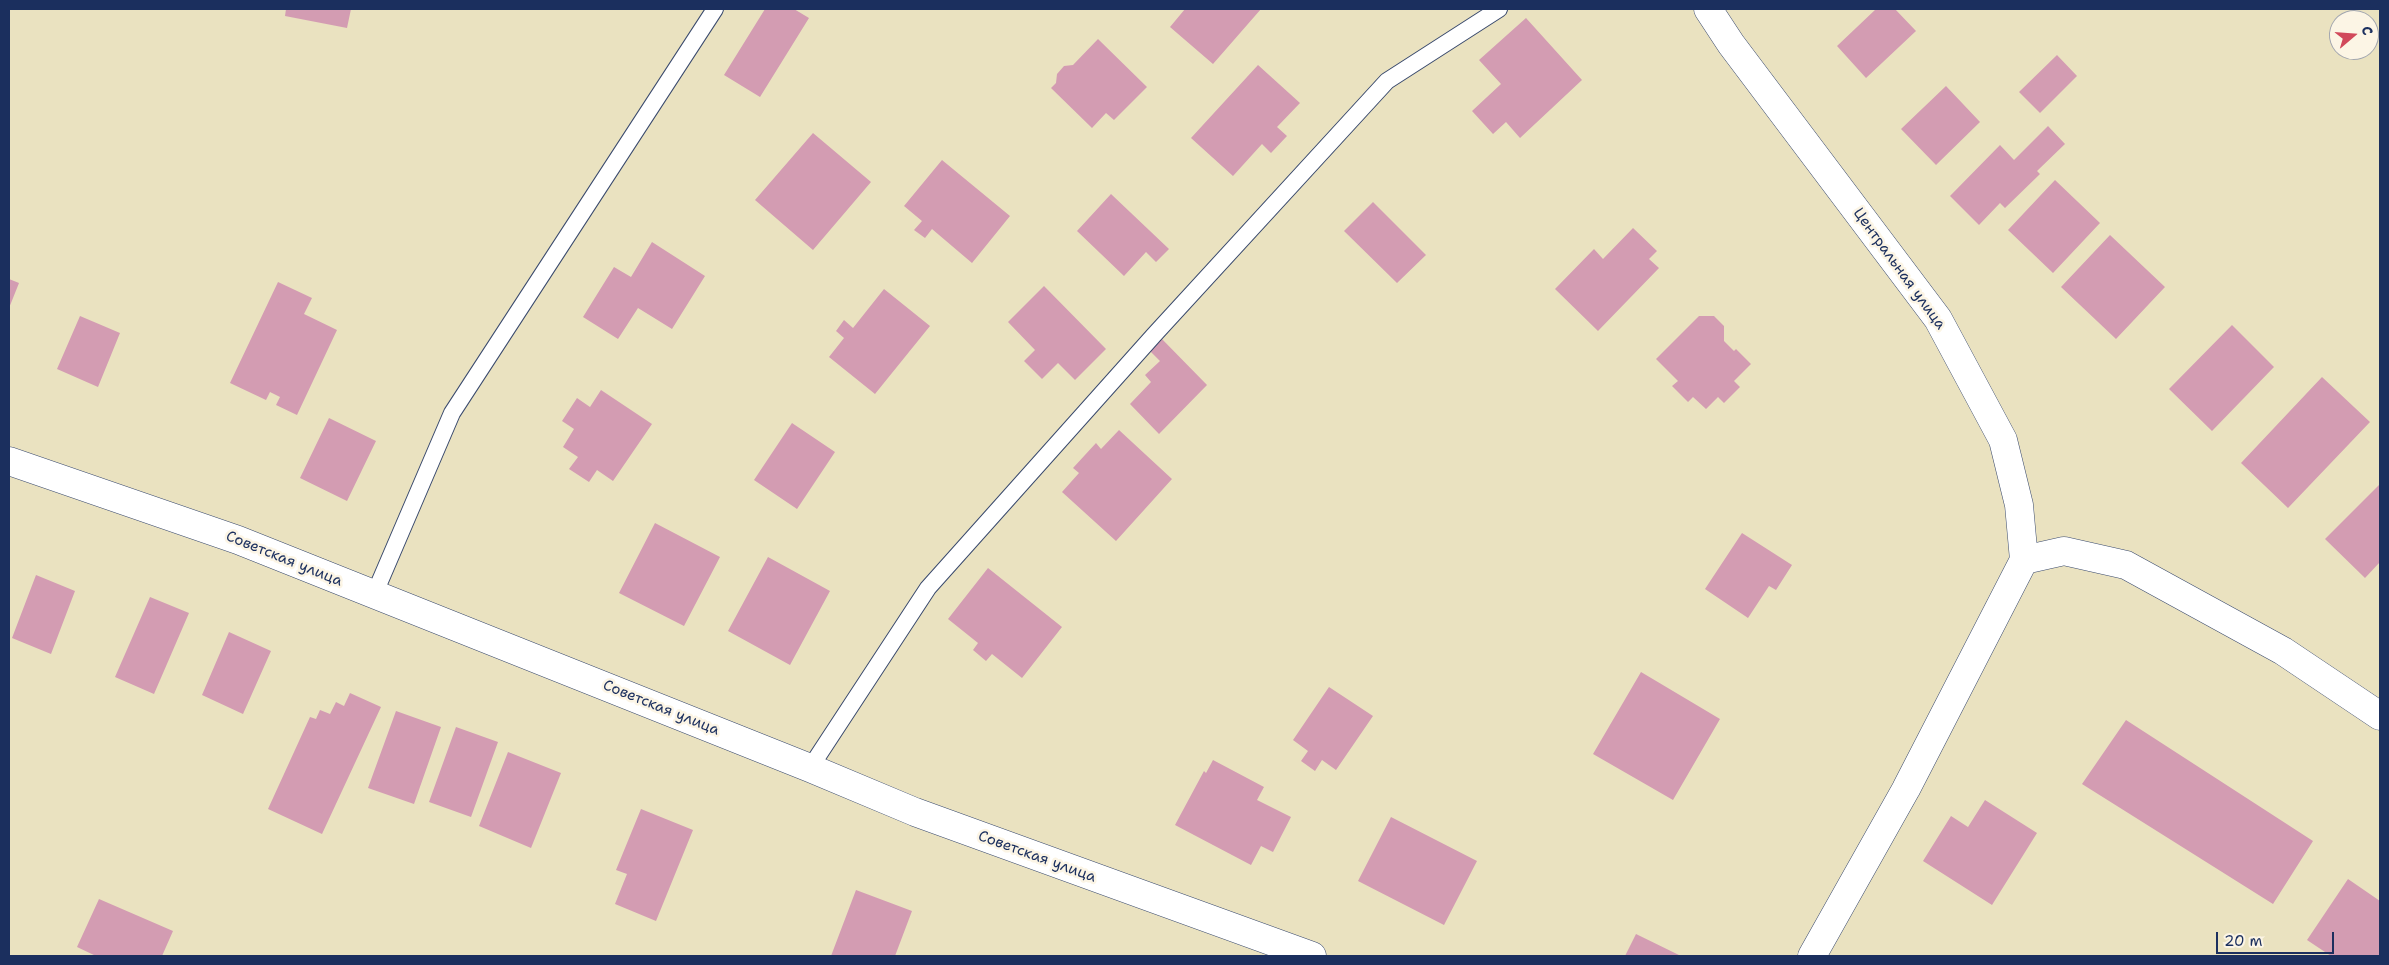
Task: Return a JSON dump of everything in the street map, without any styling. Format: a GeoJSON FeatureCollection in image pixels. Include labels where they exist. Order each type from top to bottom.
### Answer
{"type":"FeatureCollection","features":[{"type":"Feature","properties":{"kind":"street","name":"Центральная улица"},"geometry":{"type":"LineString","coordinates":[[1708,9],[1731,44],[1938,319],[2003,440],[2019,505],[2024,560]]}},
{"type":"Feature","properties":{"kind":"street","name":"Советская улица"},"geometry":{"type":"LineString","coordinates":[[9,461],[238,540],[810,768],[915,812],[1312,956]]}},
{"type":"Feature","properties":{"kind":"street"},"geometry":{"type":"LineString","coordinates":[[1812,956],[1906,789],[2024,560],[2064,551],[2126,565],[2283,651],[2380,716]]}},
{"type":"Feature","properties":{"kind":"lane"},"geometry":{"type":"LineString","coordinates":[[374,595],[452,413],[715,9]]}},
{"type":"Feature","properties":{"kind":"lane"},"geometry":{"type":"LineString","coordinates":[[810,768],[928,588],[1154,335],[1387,81],[1499,9]]}},
{"type":"Feature","properties":{"kind":"building"},"geometry":{"type":"Polygon","coordinates":[[[286,9],[351,9],[347,28],[285,16],[286,9]]]}},
{"type":"Feature","properties":{"kind":"building"},"geometry":{"type":"Polygon","coordinates":[[[765,9],[794,9],[809,18],[760,97],[724,75],[765,9]]]}},
{"type":"Feature","properties":{"kind":"building"},"geometry":{"type":"Polygon","coordinates":[[[1185,9],[1261,9],[1213,64],[1170,27],[1185,9]]]}},
{"type":"Feature","properties":{"kind":"building"},"geometry":{"type":"Polygon","coordinates":[[[1876,9],[1895,9],[1916,31],[1866,78],[1837,46],[1876,9]]]}},
{"type":"Feature","properties":{"kind":"building"},"geometry":{"type":"Polygon","coordinates":[[[1526,18],[1582,80],[1520,138],[1506,122],[1493,134],[1472,111],[1501,84],[1479,60],[1526,18]]]}},
{"type":"Feature","properties":{"kind":"building"},"geometry":{"type":"Polygon","coordinates":[[[1098,39],[1147,87],[1114,120],[1106,113],[1092,128],[1051,88],[1056,83],[1057,74],[1064,66],[1073,65],[1098,39]]]}},
{"type":"Feature","properties":{"kind":"building"},"geometry":{"type":"Polygon","coordinates":[[[2057,55],[2077,76],[2040,113],[2019,92],[2057,55]]]}},
{"type":"Feature","properties":{"kind":"building"},"geometry":{"type":"Polygon","coordinates":[[[1258,65],[1300,103],[1277,127],[1287,136],[1271,153],[1262,144],[1233,176],[1191,138],[1258,65]]]}},
{"type":"Feature","properties":{"kind":"building"},"geometry":{"type":"Polygon","coordinates":[[[1946,86],[1980,122],[1936,165],[1901,129],[1946,86]]]}},
{"type":"Feature","properties":{"kind":"building"},"geometry":{"type":"Polygon","coordinates":[[[2048,126],[2065,144],[2037,171],[2040,174],[2005,208],[2000,203],[1979,225],[1950,196],[2000,145],[2014,160],[2048,126]]]}},
{"type":"Feature","properties":{"kind":"building"},"geometry":{"type":"Polygon","coordinates":[[[813,133],[871,182],[813,250],[755,200],[813,133]]]}},
{"type":"Feature","properties":{"kind":"building"},"geometry":{"type":"Polygon","coordinates":[[[942,160],[1010,216],[972,263],[932,229],[925,238],[914,230],[922,221],[904,206],[942,160]]]}},
{"type":"Feature","properties":{"kind":"building"},"geometry":{"type":"Polygon","coordinates":[[[2055,180],[2100,223],[2053,273],[2008,230],[2055,180]]]}},
{"type":"Feature","properties":{"kind":"building"},"geometry":{"type":"Polygon","coordinates":[[[1111,194],[1169,249],[1156,262],[1146,252],[1124,276],[1077,231],[1111,194]]]}},
{"type":"Feature","properties":{"kind":"building"},"geometry":{"type":"Polygon","coordinates":[[[1373,202],[1426,255],[1397,283],[1344,231],[1373,202]]]}},
{"type":"Feature","properties":{"kind":"building"},"geometry":{"type":"Polygon","coordinates":[[[1633,228],[1657,251],[1649,259],[1659,268],[1598,331],[1555,289],[1594,249],[1603,259],[1633,228]]]}},
{"type":"Feature","properties":{"kind":"building"},"geometry":{"type":"Polygon","coordinates":[[[2110,235],[2165,287],[2116,339],[2061,287],[2110,235]]]}},
{"type":"Feature","properties":{"kind":"building"},"geometry":{"type":"Polygon","coordinates":[[[652,242],[705,276],[672,329],[638,308],[618,339],[583,317],[614,267],[631,277],[652,242]]]}},
{"type":"Feature","properties":{"kind":"building"},"geometry":{"type":"Polygon","coordinates":[[[9,279],[19,283],[9,308],[9,279]]]}},
{"type":"Feature","properties":{"kind":"building"},"geometry":{"type":"Polygon","coordinates":[[[278,282],[312,298],[304,314],[337,330],[297,415],[276,405],[280,397],[270,392],[266,400],[230,383],[278,282]]]}},
{"type":"Feature","properties":{"kind":"building"},"geometry":{"type":"Polygon","coordinates":[[[1044,286],[1106,349],[1075,380],[1058,363],[1042,379],[1024,361],[1035,350],[1008,322],[1044,286]]]}},
{"type":"Feature","properties":{"kind":"building"},"geometry":{"type":"Polygon","coordinates":[[[884,289],[930,326],[875,394],[829,357],[844,338],[836,331],[844,320],[853,328],[884,289]]]}},
{"type":"Feature","properties":{"kind":"building"},"geometry":{"type":"Polygon","coordinates":[[[80,316],[120,333],[98,387],[57,369],[80,316]]]}},
{"type":"Feature","properties":{"kind":"building"},"geometry":{"type":"Polygon","coordinates":[[[1699,316],[1714,316],[1724,326],[1724,341],[1734,351],[1736,349],[1751,364],[1734,381],[1740,387],[1724,403],[1718,397],[1706,409],[1693,397],[1688,402],[1672,386],[1678,381],[1656,359],[1699,316]]]}},
{"type":"Feature","properties":{"kind":"building"},"geometry":{"type":"Polygon","coordinates":[[[2232,325],[2274,367],[2212,431],[2169,389],[2232,325]]]}},
{"type":"Feature","properties":{"kind":"building"},"geometry":{"type":"Polygon","coordinates":[[[1160,337],[1207,385],[1159,434],[1130,404],[1151,382],[1145,375],[1160,361],[1148,349],[1160,337]]]}},
{"type":"Feature","properties":{"kind":"building"},"geometry":{"type":"Polygon","coordinates":[[[2322,377],[2370,422],[2288,508],[2241,463],[2322,377]]]}},
{"type":"Feature","properties":{"kind":"building"},"geometry":{"type":"Polygon","coordinates":[[[601,390],[652,424],[613,481],[597,470],[589,482],[569,469],[578,457],[563,447],[574,429],[562,421],[577,398],[590,407],[601,390]]]}},
{"type":"Feature","properties":{"kind":"building"},"geometry":{"type":"Polygon","coordinates":[[[329,418],[376,441],[347,501],[300,478],[329,418]]]}},
{"type":"Feature","properties":{"kind":"building"},"geometry":{"type":"Polygon","coordinates":[[[792,423],[835,452],[797,509],[754,480],[792,423]]]}},
{"type":"Feature","properties":{"kind":"building"},"geometry":{"type":"Polygon","coordinates":[[[1119,430],[1172,479],[1116,541],[1062,492],[1079,473],[1073,468],[1096,443],[1101,449],[1119,430]]]}},
{"type":"Feature","properties":{"kind":"building"},"geometry":{"type":"Polygon","coordinates":[[[2380,484],[2380,562],[2365,578],[2325,539],[2380,484]]]}},
{"type":"Feature","properties":{"kind":"building"},"geometry":{"type":"Polygon","coordinates":[[[655,523],[720,557],[684,626],[619,593],[655,523]]]}},
{"type":"Feature","properties":{"kind":"building"},"geometry":{"type":"Polygon","coordinates":[[[1742,533],[1792,565],[1776,590],[1769,586],[1748,618],[1705,589],[1742,533]]]}},
{"type":"Feature","properties":{"kind":"building"},"geometry":{"type":"Polygon","coordinates":[[[768,557],[830,591],[790,665],[728,631],[768,557]]]}},
{"type":"Feature","properties":{"kind":"building"},"geometry":{"type":"Polygon","coordinates":[[[988,568],[1062,627],[1022,678],[992,654],[986,661],[973,650],[978,643],[948,619],[988,568]]]}},
{"type":"Feature","properties":{"kind":"building"},"geometry":{"type":"Polygon","coordinates":[[[36,575],[75,591],[51,654],[12,638],[36,575]]]}},
{"type":"Feature","properties":{"kind":"building"},"geometry":{"type":"Polygon","coordinates":[[[150,597],[189,613],[154,694],[115,677],[150,597]]]}},
{"type":"Feature","properties":{"kind":"building"},"geometry":{"type":"Polygon","coordinates":[[[229,632],[271,651],[243,714],[202,695],[229,632]]]}},
{"type":"Feature","properties":{"kind":"building"},"geometry":{"type":"Polygon","coordinates":[[[1641,672],[1720,719],[1673,800],[1593,754],[1641,672]]]}},
{"type":"Feature","properties":{"kind":"building"},"geometry":{"type":"Polygon","coordinates":[[[1329,687],[1373,716],[1336,770],[1322,760],[1315,771],[1301,761],[1308,751],[1293,740],[1329,687]]]}},
{"type":"Feature","properties":{"kind":"building"},"geometry":{"type":"Polygon","coordinates":[[[350,693],[381,707],[322,834],[268,809],[310,717],[316,719],[320,710],[330,714],[336,702],[344,706],[350,693]]]}},
{"type":"Feature","properties":{"kind":"building"},"geometry":{"type":"Polygon","coordinates":[[[396,711],[441,727],[414,804],[368,788],[396,711]]]}},
{"type":"Feature","properties":{"kind":"building"},"geometry":{"type":"Polygon","coordinates":[[[2126,720],[2313,841],[2273,904],[2082,784],[2126,720]]]}},
{"type":"Feature","properties":{"kind":"building"},"geometry":{"type":"Polygon","coordinates":[[[456,727],[498,742],[471,817],[429,802],[456,727]]]}},
{"type":"Feature","properties":{"kind":"building"},"geometry":{"type":"Polygon","coordinates":[[[508,752],[561,773],[531,848],[479,826],[508,752]]]}},
{"type":"Feature","properties":{"kind":"building"},"geometry":{"type":"Polygon","coordinates":[[[1213,760],[1264,787],[1257,800],[1291,817],[1273,852],[1261,846],[1251,865],[1175,825],[1204,771],[1206,773],[1213,760]]]}},
{"type":"Feature","properties":{"kind":"building"},"geometry":{"type":"Polygon","coordinates":[[[1985,800],[2037,833],[1992,905],[1923,861],[1951,816],[1968,827],[1985,800]]]}},
{"type":"Feature","properties":{"kind":"building"},"geometry":{"type":"Polygon","coordinates":[[[641,809],[693,830],[656,921],[615,904],[627,874],[616,870],[641,809]]]}},
{"type":"Feature","properties":{"kind":"building"},"geometry":{"type":"Polygon","coordinates":[[[1391,817],[1477,861],[1444,925],[1358,881],[1391,817]]]}},
{"type":"Feature","properties":{"kind":"building"},"geometry":{"type":"Polygon","coordinates":[[[2348,879],[2380,901],[2380,956],[2331,956],[2307,940],[2348,879]]]}},
{"type":"Feature","properties":{"kind":"building"},"geometry":{"type":"Polygon","coordinates":[[[856,890],[912,911],[895,956],[831,956],[856,890]]]}},
{"type":"Feature","properties":{"kind":"building"},"geometry":{"type":"Polygon","coordinates":[[[99,899],[173,931],[162,956],[96,956],[77,947],[99,899]]]}},
{"type":"Feature","properties":{"kind":"building"},"geometry":{"type":"Polygon","coordinates":[[[1636,934],[1681,956],[1625,956],[1636,934]]]}}]}
